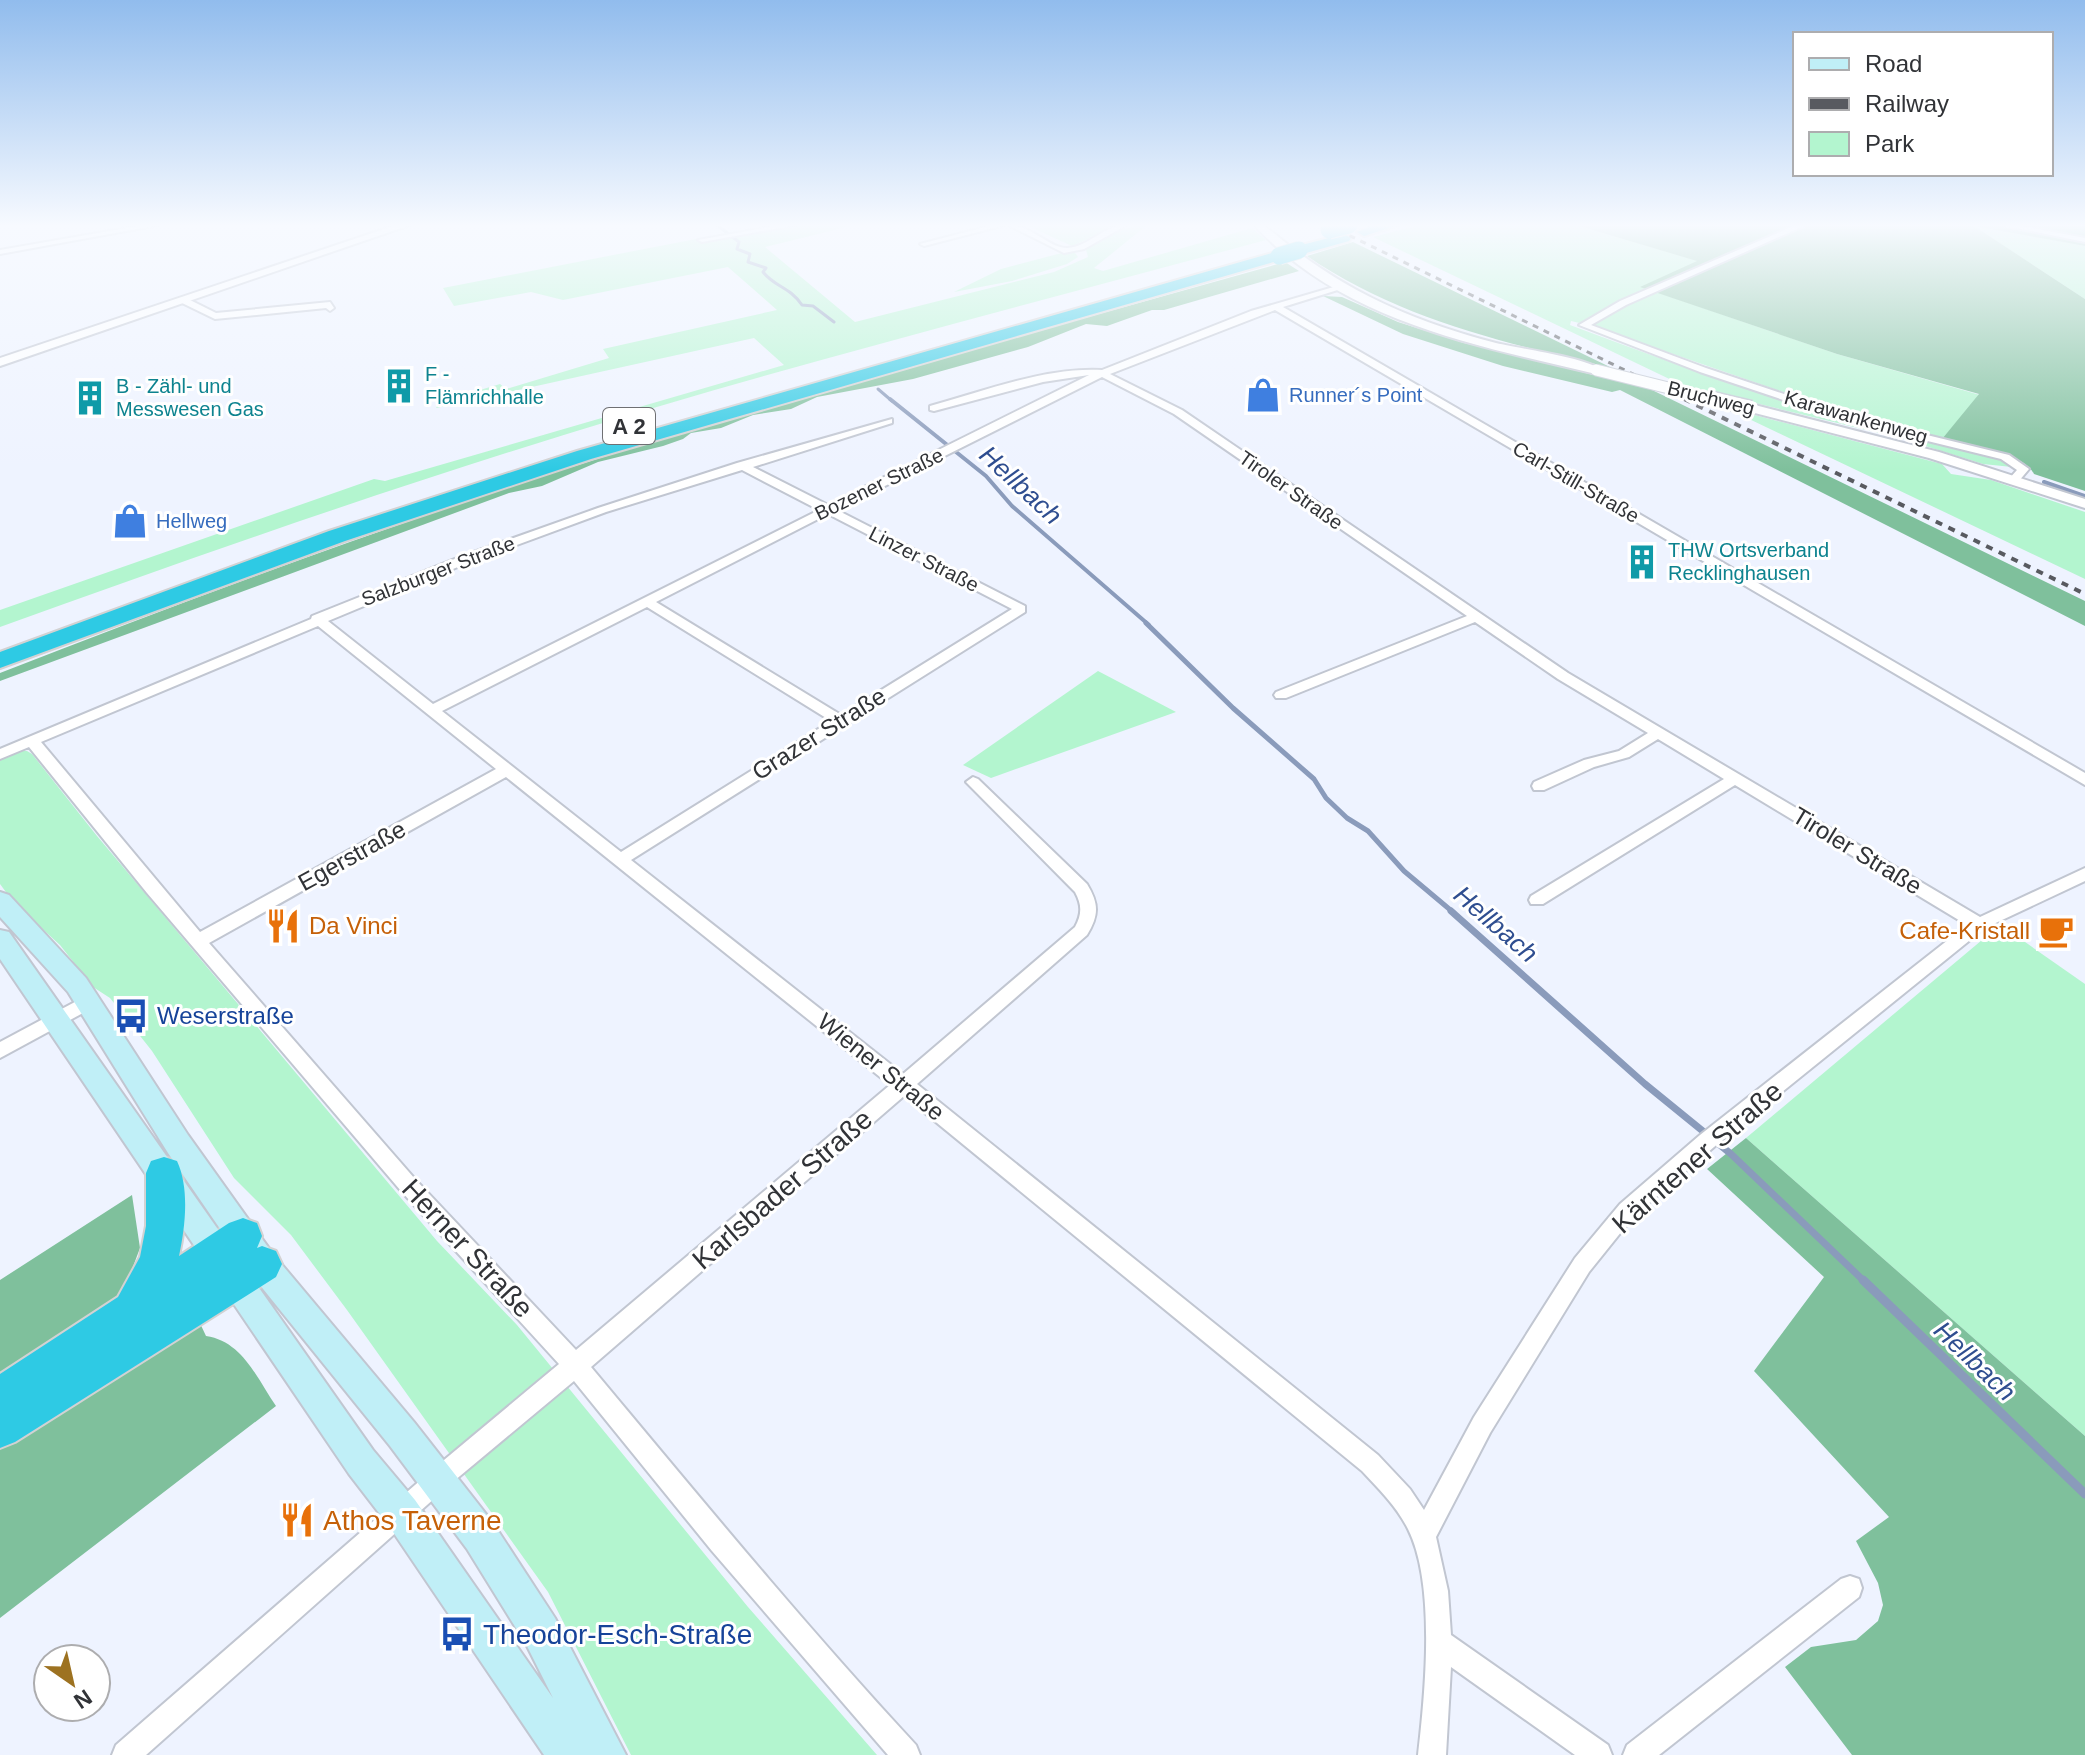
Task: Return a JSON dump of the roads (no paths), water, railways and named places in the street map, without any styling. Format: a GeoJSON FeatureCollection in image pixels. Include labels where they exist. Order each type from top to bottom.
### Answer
{"type":"FeatureCollection","features":[{"type":"Feature","properties":{"kind":"highway","name":"A 2"},"geometry":{"type":"LineString","coordinates":[[145,586],[358,512],[617,429],[1069,307]]}},
{"type":"Feature","properties":{"kind":"highway","name":"A 2"},"geometry":{"type":"LineString","coordinates":[[0,661],[337,536],[584,455],[1087,307]]}},
{"type":"Feature","properties":{"kind":"highway"},"geometry":{"type":"LineString","coordinates":[[0,640],[88,607]]}},
{"type":"Feature","properties":{"kind":"highway"},"geometry":{"type":"LineString","coordinates":[[83,1345],[136,1302],[150,1281],[166,1233],[164,1173]]}},
{"type":"Feature","properties":{"kind":"highway"},"geometry":{"type":"LineString","coordinates":[[0,1399],[83,1345],[240,1259]]}},
{"type":"Feature","properties":{"kind":"highway"},"geometry":{"type":"LineString","coordinates":[[0,1427],[240,1259]]}},
{"type":"Feature","properties":{"kind":"main road"},"geometry":{"type":"LineString","coordinates":[[0,901],[77,985],[178,1144],[240,1259],[361,1462],[402,1513],[568,1755]]}},
{"type":"Feature","properties":{"kind":"main road"},"geometry":{"type":"LineString","coordinates":[[0,939],[164,1173],[438,1480],[480,1536],[541,1632],[587,1726],[606,1755]]}},
{"type":"Feature","properties":{"kind":"street"},"geometry":{"type":"LineString","coordinates":[[0,362],[163,307]]}},
{"type":"Feature","properties":{"kind":"street"},"geometry":{"type":"LineString","coordinates":[[197,307],[215,316],[310,307]]}},
{"type":"Feature","properties":{"kind":"street","name":"Bozener Straße"},"geometry":{"type":"LineString","coordinates":[[431,711],[1101,373],[1273,307]]}},
{"type":"Feature","properties":{"kind":"street","name":"Carl-Still-Straße"},"geometry":{"type":"LineString","coordinates":[[1277,307],[2085,780]]}},
{"type":"Feature","properties":{"kind":"street","name":"Bruchweg"},"geometry":{"type":"LineString","coordinates":[[1382,307],[1423,325],[1905,447],[2085,504]]}},
{"type":"Feature","properties":{"kind":"street","name":"Karawankenweg"},"geometry":{"type":"LineString","coordinates":[[1616,307],[1584,325],[1703,370],[1850,419],[2005,457],[2024,469],[2014,480]]}},
{"type":"Feature","properties":{"kind":"street"},"geometry":{"type":"LineString","coordinates":[[934,408],[1042,379],[1079,372],[1101,373]]}},
{"type":"Feature","properties":{"kind":"street","name":"Tiroler Straße"},"geometry":{"type":"LineString","coordinates":[[1101,373],[1178,412],[1563,676],[1979,924]]}},
{"type":"Feature","properties":{"kind":"street","name":"Salzburger Straße"},"geometry":{"type":"LineString","coordinates":[[0,754],[317,619],[532,534],[741,465],[888,421]]}},
{"type":"Feature","properties":{"kind":"street","name":"Linzer Straße"},"geometry":{"type":"LineString","coordinates":[[741,465],[1021,609]]}},
{"type":"Feature","properties":{"kind":"street"},"geometry":{"type":"LineString","coordinates":[[646,601],[840,721]]}},
{"type":"Feature","properties":{"kind":"street","name":"Grazer Straße"},"geometry":{"type":"LineString","coordinates":[[619,860],[1021,609]]}},
{"type":"Feature","properties":{"kind":"street"},"geometry":{"type":"LineString","coordinates":[[1281,695],[1476,617]]}},
{"type":"Feature","properties":{"kind":"street","name":"Wiener Straße"},"geometry":{"type":"LineString","coordinates":[[317,619],[904,1085],[1370,1463],[1398,1491],[1423,1536]]}},
{"type":"Feature","properties":{"kind":"street"},"geometry":{"type":"LineString","coordinates":[[1539,786],[1589,763],[1624,754],[1657,733]]}},
{"type":"Feature","properties":{"kind":"street","name":"Herner Straße"},"geometry":{"type":"LineString","coordinates":[[31,740],[198,941],[408,1185],[575,1365],[721,1542],[906,1755]]}},
{"type":"Feature","properties":{"kind":"street","name":"Egerstraße"},"geometry":{"type":"LineString","coordinates":[[198,941],[506,770]]}},
{"type":"Feature","properties":{"kind":"street"},"geometry":{"type":"LineString","coordinates":[[1537,900],[1735,779]]}},
{"type":"Feature","properties":{"kind":"street","name":"Karlsbader Straße"},"geometry":{"type":"LineString","coordinates":[[402,1513],[1081,931],[1090,918],[1090,903],[1081,888],[973,782]]}},
{"type":"Feature","properties":{"kind":"street","name":"Kärntener Straße"},"geometry":{"type":"LineString","coordinates":[[1423,1536],[1482,1425],[1582,1265],[1627,1210],[1711,1138],[1979,924],[2085,874]]}},
{"type":"Feature","properties":{"kind":"street"},"geometry":{"type":"LineString","coordinates":[[0,1051],[88,1002]]}},
{"type":"Feature","properties":{"kind":"street"},"geometry":{"type":"LineString","coordinates":[[126,1755],[402,1513]]}},
{"type":"Feature","properties":{"kind":"street"},"geometry":{"type":"LineString","coordinates":[[1423,1536],[1436,1594],[1432,1755]]}},
{"type":"Feature","properties":{"kind":"street"},"geometry":{"type":"LineString","coordinates":[[1637,1755],[1850,1588]]}},
{"type":"Feature","properties":{"kind":"street"},"geometry":{"type":"LineString","coordinates":[[1437,1641],[1598,1755]]}},
{"type":"Feature","properties":{"kind":"waterway","name":"Hellbach"},"geometry":{"type":"LineString","coordinates":[[814,307],[834,322]]}},
{"type":"Feature","properties":{"kind":"waterway","name":"Hellbach"},"geometry":{"type":"LineString","coordinates":[[878,389],[892,401]]}},
{"type":"Feature","properties":{"kind":"waterway","name":"Hellbach"},"geometry":{"type":"LineString","coordinates":[[890,399],[986,476],[1012,506],[1149,625]]}},
{"type":"Feature","properties":{"kind":"waterway"},"geometry":{"type":"LineString","coordinates":[[2044,482],[2085,496]]}},
{"type":"Feature","properties":{"kind":"waterway","name":"Hellbach"},"geometry":{"type":"LineString","coordinates":[[1146,623],[1233,708],[1314,779],[1326,798],[1347,818],[1368,831],[1404,871],[1454,913]]}},
{"type":"Feature","properties":{"kind":"waterway","name":"Hellbach"},"geometry":{"type":"LineString","coordinates":[[1451,911],[1645,1084],[1731,1154],[1865,1282]]}},
{"type":"Feature","properties":{"kind":"waterway","name":"Hellbach"},"geometry":{"type":"LineString","coordinates":[[1863,1280],[2085,1494]]}},
{"type":"Feature","properties":{"kind":"railway"},"geometry":{"type":"LineString","coordinates":[[1496,307],[1688,401]]}},
{"type":"Feature","properties":{"kind":"railway"},"geometry":{"type":"LineString","coordinates":[[1684,399],[2085,594]]}},
{"type":"Feature","properties":{"kind":"place","name":"F - Flämrichhalle"},"geometry":{"type":"Point","coordinates":[399,386]}},
{"type":"Feature","properties":{"kind":"place","name":"Runner´s Point"},"geometry":{"type":"Point","coordinates":[1263,395]}},
{"type":"Feature","properties":{"kind":"place","name":"B - Zähl- und Messwesen Gas"},"geometry":{"type":"Point","coordinates":[90,398]}},
{"type":"Feature","properties":{"kind":"place","name":"Hellweg"},"geometry":{"type":"Point","coordinates":[130,521]}},
{"type":"Feature","properties":{"kind":"place","name":"THW Ortsverband Recklinghausen"},"geometry":{"type":"Point","coordinates":[1642,562]}},
{"type":"Feature","properties":{"kind":"place","name":"Da Vinci"},"geometry":{"type":"Point","coordinates":[283,926]}},
{"type":"Feature","properties":{"kind":"place","name":"Cafe-Kristall"},"geometry":{"type":"Point","coordinates":[2056,931]}},
{"type":"Feature","properties":{"kind":"place","name":"Weserstraße"},"geometry":{"type":"Point","coordinates":[131,1016]}},
{"type":"Feature","properties":{"kind":"place","name":"Athos Taverne"},"geometry":{"type":"Point","coordinates":[297,1520]}},
{"type":"Feature","properties":{"kind":"place","name":"Theodor-Esch-Straße"},"geometry":{"type":"Point","coordinates":[457,1634]}}]}
